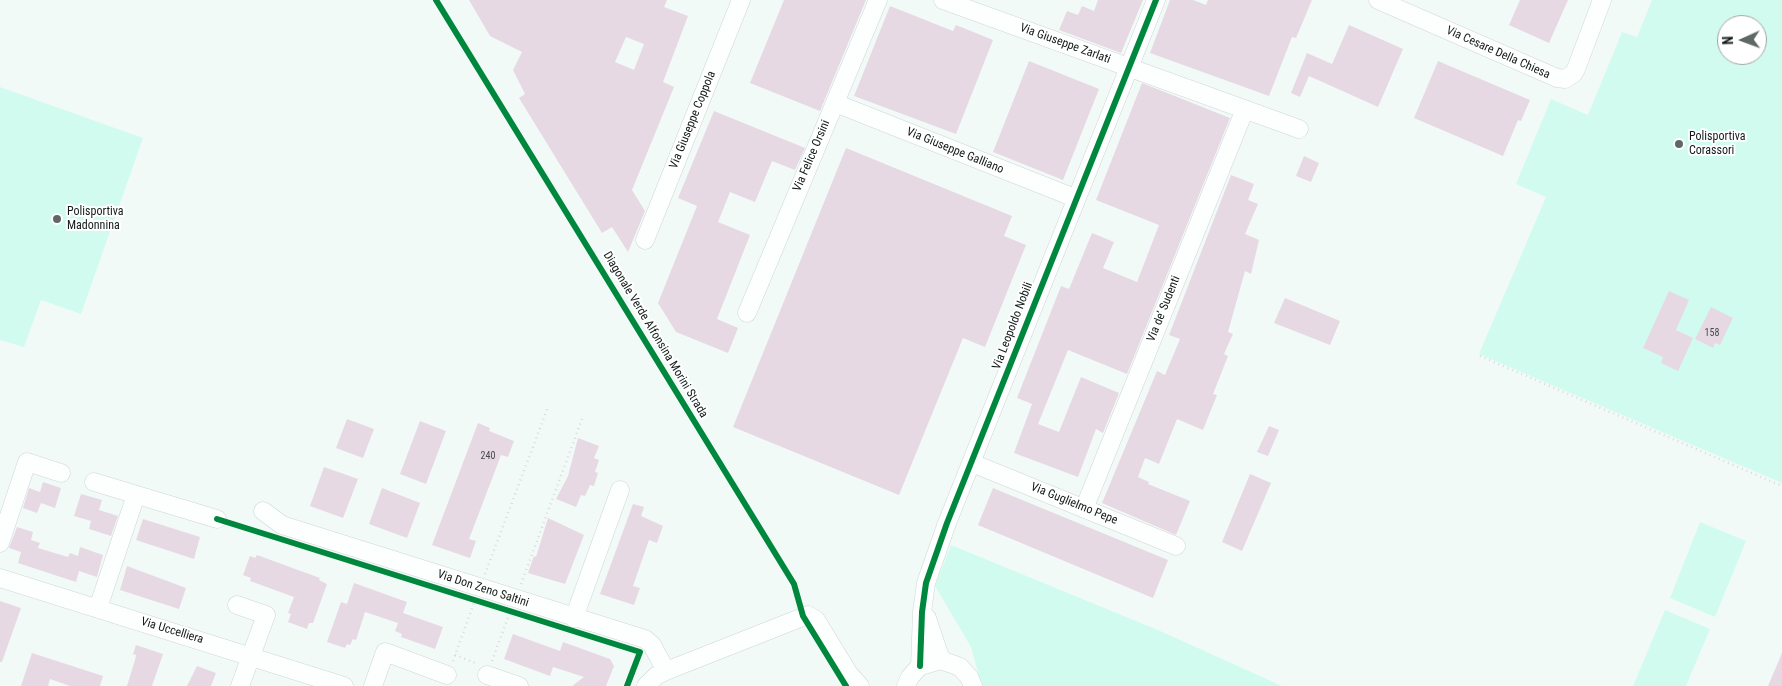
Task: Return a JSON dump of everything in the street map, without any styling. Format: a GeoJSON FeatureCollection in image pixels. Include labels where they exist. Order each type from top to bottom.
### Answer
{"type":"FeatureCollection","features":[{"type":"Feature","properties":{"kind":"street","name":"Via Giuseppe Coppola"},"geometry":{"type":"LineString","coordinates":[[645,240],[741,0]]}},
{"type":"Feature","properties":{"kind":"street","name":"Via Felice Orsini"},"geometry":{"type":"LineString","coordinates":[[747,313],[878,0]]}},
{"type":"Feature","properties":{"kind":"street","name":"Via Giuseppe Zarlati"},"geometry":{"type":"LineString","coordinates":[[943,0],[1299,129]]}},
{"type":"Feature","properties":{"kind":"street","name":"Via Leopoldo Nobili"},"geometry":{"type":"LineString","coordinates":[[920,666],[922,612],[926,583],[947,523],[1075,198],[1156,0]]}},
{"type":"Feature","properties":{"kind":"street","name":"Via Cesare Della Chiesa"},"geometry":{"type":"LineString","coordinates":[[1378,0],[1557,78],[1565,79],[1576,69],[1602,0]]}},
{"type":"Feature","properties":{"kind":"street","name":"Via Giuseppe Galliano"},"geometry":{"type":"LineString","coordinates":[[835,103],[1075,198]]}},
{"type":"Feature","properties":{"kind":"street","name":"Via de’ Sudenti"},"geometry":{"type":"LineString","coordinates":[[1084,508],[1245,109]]}},
{"type":"Feature","properties":{"kind":"street"},"geometry":{"type":"LineString","coordinates":[[0,543],[27,462],[61,473]]}},
{"type":"Feature","properties":{"kind":"street","name":"Via Guglielmo Pepe"},"geometry":{"type":"LineString","coordinates":[[972,463],[1176,546]]}},
{"type":"Feature","properties":{"kind":"street"},"geometry":{"type":"LineString","coordinates":[[94,482],[217,519]]}},
{"type":"Feature","properties":{"kind":"street"},"geometry":{"type":"LineString","coordinates":[[574,618],[620,490]]}},
{"type":"Feature","properties":{"kind":"street"},"geometry":{"type":"LineString","coordinates":[[98,608],[136,495]]}},
{"type":"Feature","properties":{"kind":"street","name":"Via Don Zeno Saltini"},"geometry":{"type":"LineString","coordinates":[[263,511],[282,524],[645,639],[652,645],[666,671]]}},
{"type":"Feature","properties":{"kind":"street","name":"Via Uccelliera"},"geometry":{"type":"LineString","coordinates":[[0,578],[344,686]]}},
{"type":"Feature","properties":{"kind":"street","name":"Via Leopoldo Nobili"},"geometry":{"type":"LineString","coordinates":[[926,583],[927,622],[941,660]]}},
{"type":"Feature","properties":{"kind":"street"},"geometry":{"type":"LineString","coordinates":[[237,605],[266,615],[240,686]]}},
{"type":"Feature","properties":{"kind":"street"},"geometry":{"type":"LineString","coordinates":[[646,686],[656,676],[666,671],[808,615],[816,620],[849,674],[860,686]]}},
{"type":"Feature","properties":{"kind":"street"},"geometry":{"type":"LineString","coordinates":[[372,686],[385,652],[447,675]]}},
{"type":"Feature","properties":{"kind":"street"},"geometry":{"type":"LineString","coordinates":[[906,686],[910,677],[920,666],[941,660],[960,667],[969,677],[973,686]]}},
{"type":"Feature","properties":{"kind":"street"},"geometry":{"type":"LineString","coordinates":[[488,671],[519,686]]}},
{"type":"Feature","properties":{"kind":"path"},"geometry":{"type":"LineString","coordinates":[[1480,356],[1782,486]]}},
{"type":"Feature","properties":{"kind":"path"},"geometry":{"type":"LineString","coordinates":[[447,675],[548,407]]}},
{"type":"Feature","properties":{"kind":"path"},"geometry":{"type":"LineString","coordinates":[[455,655],[488,671],[582,419]]}},
{"type":"Feature","properties":{"kind":"green space"},"geometry":{"type":"Polygon","coordinates":[[[1652,0],[1782,0],[1782,483],[1479,354],[1546,197],[1516,184],[1551,99],[1588,115],[1622,32],[1637,37],[1652,0]]]}},
{"type":"Feature","properties":{"kind":"green space","name":"Polisportiva Madonnina"},"geometry":{"type":"Polygon","coordinates":[[[0,87],[143,138],[81,314],[41,300],[24,347],[0,340],[0,87]]]}},
{"type":"Feature","properties":{"kind":"green space"},"geometry":{"type":"Polygon","coordinates":[[[1700,522],[1746,541],[1715,617],[1670,598],[1700,522]]]}},
{"type":"Feature","properties":{"kind":"green space"},"geometry":{"type":"Polygon","coordinates":[[[951,545],[1158,630],[1282,686],[977,686],[978,673],[971,647],[935,586],[951,545]]]}},
{"type":"Feature","properties":{"kind":"green space"},"geometry":{"type":"Polygon","coordinates":[[[1665,610],[1710,629],[1686,686],[1633,686],[1665,610]]]}},
{"type":"Feature","properties":{"kind":"building"},"geometry":{"type":"Polygon","coordinates":[[[469,0],[667,0],[664,7],[688,16],[663,82],[674,87],[632,190],[645,211],[628,252],[612,227],[602,233],[519,98],[525,94],[513,70],[522,52],[490,36],[469,0]],[[626,37],[615,62],[634,70],[644,44],[626,37]]]}},
{"type":"Feature","properties":{"kind":"building"},"geometry":{"type":"Polygon","coordinates":[[[784,0],[866,0],[820,111],[750,83],[784,0]]]}},
{"type":"Feature","properties":{"kind":"building"},"geometry":{"type":"Polygon","coordinates":[[[1098,0],[1143,0],[1121,53],[1059,30],[1067,11],[1078,15],[1082,6],[1094,11],[1098,0]]]}},
{"type":"Feature","properties":{"kind":"building"},"geometry":{"type":"Polygon","coordinates":[[[1170,0],[1193,0],[1206,5],[1208,0],[1312,0],[1296,38],[1292,37],[1269,96],[1150,53],[1170,0]]]}},
{"type":"Feature","properties":{"kind":"building"},"geometry":{"type":"Polygon","coordinates":[[[1520,0],[1568,0],[1549,43],[1509,25],[1520,0]]]}},
{"type":"Feature","properties":{"kind":"building"},"geometry":{"type":"Polygon","coordinates":[[[890,6],[953,31],[956,25],[993,40],[956,134],[854,96],[890,6]]]}},
{"type":"Feature","properties":{"kind":"building"},"geometry":{"type":"Polygon","coordinates":[[[1349,25],[1403,49],[1378,107],[1309,76],[1300,97],[1291,93],[1307,53],[1332,64],[1349,25]]]}},
{"type":"Feature","properties":{"kind":"building"},"geometry":{"type":"Polygon","coordinates":[[[1029,61],[1099,89],[1063,180],[993,152],[1029,61]]]}},
{"type":"Feature","properties":{"kind":"building"},"geometry":{"type":"Polygon","coordinates":[[[1438,61],[1530,100],[1521,121],[1518,120],[1503,156],[1414,118],[1438,61]]]}},
{"type":"Feature","properties":{"kind":"building"},"geometry":{"type":"Polygon","coordinates":[[[1142,83],[1230,118],[1127,374],[1068,350],[1038,424],[1059,432],[1081,377],[1119,393],[1103,433],[1096,429],[1078,477],[1014,453],[1032,404],[1017,398],[1061,286],[1069,289],[1092,233],[1114,242],[1103,268],[1137,282],[1159,225],[1096,200],[1142,83]]]}},
{"type":"Feature","properties":{"kind":"building"},"geometry":{"type":"Polygon","coordinates":[[[714,111],[805,148],[795,170],[772,161],[755,202],[730,192],[718,222],[750,235],[717,319],[738,328],[728,353],[676,332],[658,303],[697,206],[678,198],[714,111]]]}},
{"type":"Feature","properties":{"kind":"building"},"geometry":{"type":"Polygon","coordinates":[[[846,148],[1012,216],[1004,236],[1026,245],[985,347],[963,338],[899,495],[733,427],[846,148]]]}},
{"type":"Feature","properties":{"kind":"building"},"geometry":{"type":"Polygon","coordinates":[[[1304,156],[1319,163],[1311,182],[1296,176],[1304,156]]]}},
{"type":"Feature","properties":{"kind":"building"},"geometry":{"type":"Polygon","coordinates":[[[1231,175],[1254,184],[1248,200],[1258,204],[1245,234],[1259,240],[1251,274],[1245,271],[1228,332],[1233,334],[1224,354],[1228,356],[1213,394],[1217,395],[1203,430],[1177,419],[1159,464],[1145,458],[1138,477],[1149,482],[1148,484],[1190,501],[1176,535],[1102,503],[1157,371],[1165,375],[1180,339],[1169,335],[1231,175]]]}},
{"type":"Feature","properties":{"kind":"building"},"geometry":{"type":"Polygon","coordinates":[[[1669,291],[1689,300],[1676,330],[1693,338],[1678,371],[1661,363],[1663,357],[1643,348],[1669,291]]]}},
{"type":"Feature","properties":{"kind":"building"},"geometry":{"type":"Polygon","coordinates":[[[1285,298],[1340,321],[1330,345],[1274,323],[1285,298]]]}},
{"type":"Feature","properties":{"kind":"building"},"geometry":{"type":"Polygon","coordinates":[[[1711,307],[1733,318],[1720,345],[1715,343],[1713,348],[1695,339],[1711,307]]]}},
{"type":"Feature","properties":{"kind":"building"},"geometry":{"type":"Polygon","coordinates":[[[347,419],[374,429],[363,458],[336,448],[347,419]]]}},
{"type":"Feature","properties":{"kind":"building"},"geometry":{"type":"Polygon","coordinates":[[[420,421],[446,431],[426,484],[400,474],[420,421]]]}},
{"type":"Feature","properties":{"kind":"building"},"geometry":{"type":"Polygon","coordinates":[[[478,423],[490,428],[489,431],[514,441],[508,457],[501,455],[469,539],[476,541],[470,558],[432,545],[478,423]]]}},
{"type":"Feature","properties":{"kind":"building"},"geometry":{"type":"Polygon","coordinates":[[[1269,426],[1279,430],[1268,456],[1257,452],[1269,426]]]}},
{"type":"Feature","properties":{"kind":"building"},"geometry":{"type":"Polygon","coordinates":[[[578,438],[599,446],[594,458],[599,460],[595,472],[598,473],[594,486],[590,485],[585,496],[581,495],[576,507],[556,499],[568,476],[578,438]]]}},
{"type":"Feature","properties":{"kind":"building"},"geometry":{"type":"Polygon","coordinates":[[[324,467],[358,479],[343,518],[310,506],[324,467]]]}},
{"type":"Feature","properties":{"kind":"building"},"geometry":{"type":"Polygon","coordinates":[[[1250,474],[1271,483],[1242,551],[1222,542],[1250,474]]]}},
{"type":"Feature","properties":{"kind":"building"},"geometry":{"type":"Polygon","coordinates":[[[43,482],[61,488],[55,508],[41,503],[37,513],[23,508],[29,488],[40,492],[43,482]]]}},
{"type":"Feature","properties":{"kind":"building"},"geometry":{"type":"Polygon","coordinates":[[[382,488],[420,503],[407,538],[369,524],[382,488]]]}},
{"type":"Feature","properties":{"kind":"building"},"geometry":{"type":"Polygon","coordinates":[[[993,488],[1168,560],[1153,598],[978,525],[993,488]]]}},
{"type":"Feature","properties":{"kind":"building"},"geometry":{"type":"Polygon","coordinates":[[[81,494],[102,500],[99,510],[118,516],[111,536],[89,529],[91,521],[74,516],[81,494]]]}},
{"type":"Feature","properties":{"kind":"building"},"geometry":{"type":"Polygon","coordinates":[[[633,504],[644,507],[641,516],[663,526],[657,543],[649,540],[633,586],[640,588],[634,605],[600,594],[633,504]]]}},
{"type":"Feature","properties":{"kind":"building"},"geometry":{"type":"Polygon","coordinates":[[[548,518],[584,535],[565,584],[528,573],[534,556],[536,557],[548,518]]]}},
{"type":"Feature","properties":{"kind":"building"},"geometry":{"type":"Polygon","coordinates":[[[143,519],[200,537],[194,559],[136,540],[143,519]]]}},
{"type":"Feature","properties":{"kind":"building"},"geometry":{"type":"Polygon","coordinates":[[[17,527],[33,532],[31,540],[40,543],[38,548],[68,557],[70,553],[78,556],[80,547],[103,555],[97,577],[79,571],[76,582],[18,563],[21,552],[9,548],[17,527]]]}},
{"type":"Feature","properties":{"kind":"building"},"geometry":{"type":"Polygon","coordinates":[[[257,555],[320,578],[319,580],[327,584],[313,623],[309,623],[307,629],[288,622],[291,614],[288,613],[294,597],[250,581],[251,578],[243,575],[250,556],[255,558],[257,555]]]}},
{"type":"Feature","properties":{"kind":"building"},"geometry":{"type":"Polygon","coordinates":[[[127,566],[186,588],[179,609],[120,590],[127,566]]]}},
{"type":"Feature","properties":{"kind":"building"},"geometry":{"type":"Polygon","coordinates":[[[354,583],[407,602],[403,613],[443,627],[435,649],[401,637],[402,634],[395,631],[398,623],[365,612],[356,640],[353,639],[350,645],[347,644],[345,648],[327,642],[341,602],[347,604],[354,583]]]}},
{"type":"Feature","properties":{"kind":"building"},"geometry":{"type":"Polygon","coordinates":[[[0,601],[21,608],[2,662],[0,662],[0,601]]]}},
{"type":"Feature","properties":{"kind":"building"},"geometry":{"type":"Polygon","coordinates":[[[513,634],[560,651],[563,642],[610,659],[614,666],[606,686],[572,686],[584,677],[553,667],[550,676],[504,659],[513,634]]]}},
{"type":"Feature","properties":{"kind":"building"},"geometry":{"type":"Polygon","coordinates":[[[136,645],[163,654],[152,686],[127,686],[135,660],[136,655],[133,654],[136,645]]]}},
{"type":"Feature","properties":{"kind":"building"},"geometry":{"type":"Polygon","coordinates":[[[32,653],[103,676],[100,686],[70,686],[50,679],[48,686],[21,686],[32,653]]]}},
{"type":"Feature","properties":{"kind":"building"},"geometry":{"type":"Polygon","coordinates":[[[1782,653],[1782,686],[1768,686],[1782,653]]]}},
{"type":"Feature","properties":{"kind":"building"},"geometry":{"type":"Polygon","coordinates":[[[197,666],[216,673],[211,686],[187,686],[197,666]]]}},
{"type":"Feature","properties":{"kind":"cycle path","name":"Diagonale Verde Alfonsina Morini Strada"},"geometry":{"type":"LineString","coordinates":[[436,0],[794,584],[803,616],[846,686]]}},
{"type":"Feature","properties":{"kind":"cycle path"},"geometry":{"type":"LineString","coordinates":[[920,666],[922,612],[926,583],[947,523],[1156,0]]}},
{"type":"Feature","properties":{"kind":"cycle path"},"geometry":{"type":"LineString","coordinates":[[217,519],[640,652],[627,686]]}},
{"type":"Feature","properties":{"kind":"place","name":"Polisportiva Corassori"},"geometry":{"type":"Point","coordinates":[1679,144]}},
{"type":"Feature","properties":{"kind":"place","name":"Polisportiva Madonnina"},"geometry":{"type":"Point","coordinates":[57,219]}}]}
